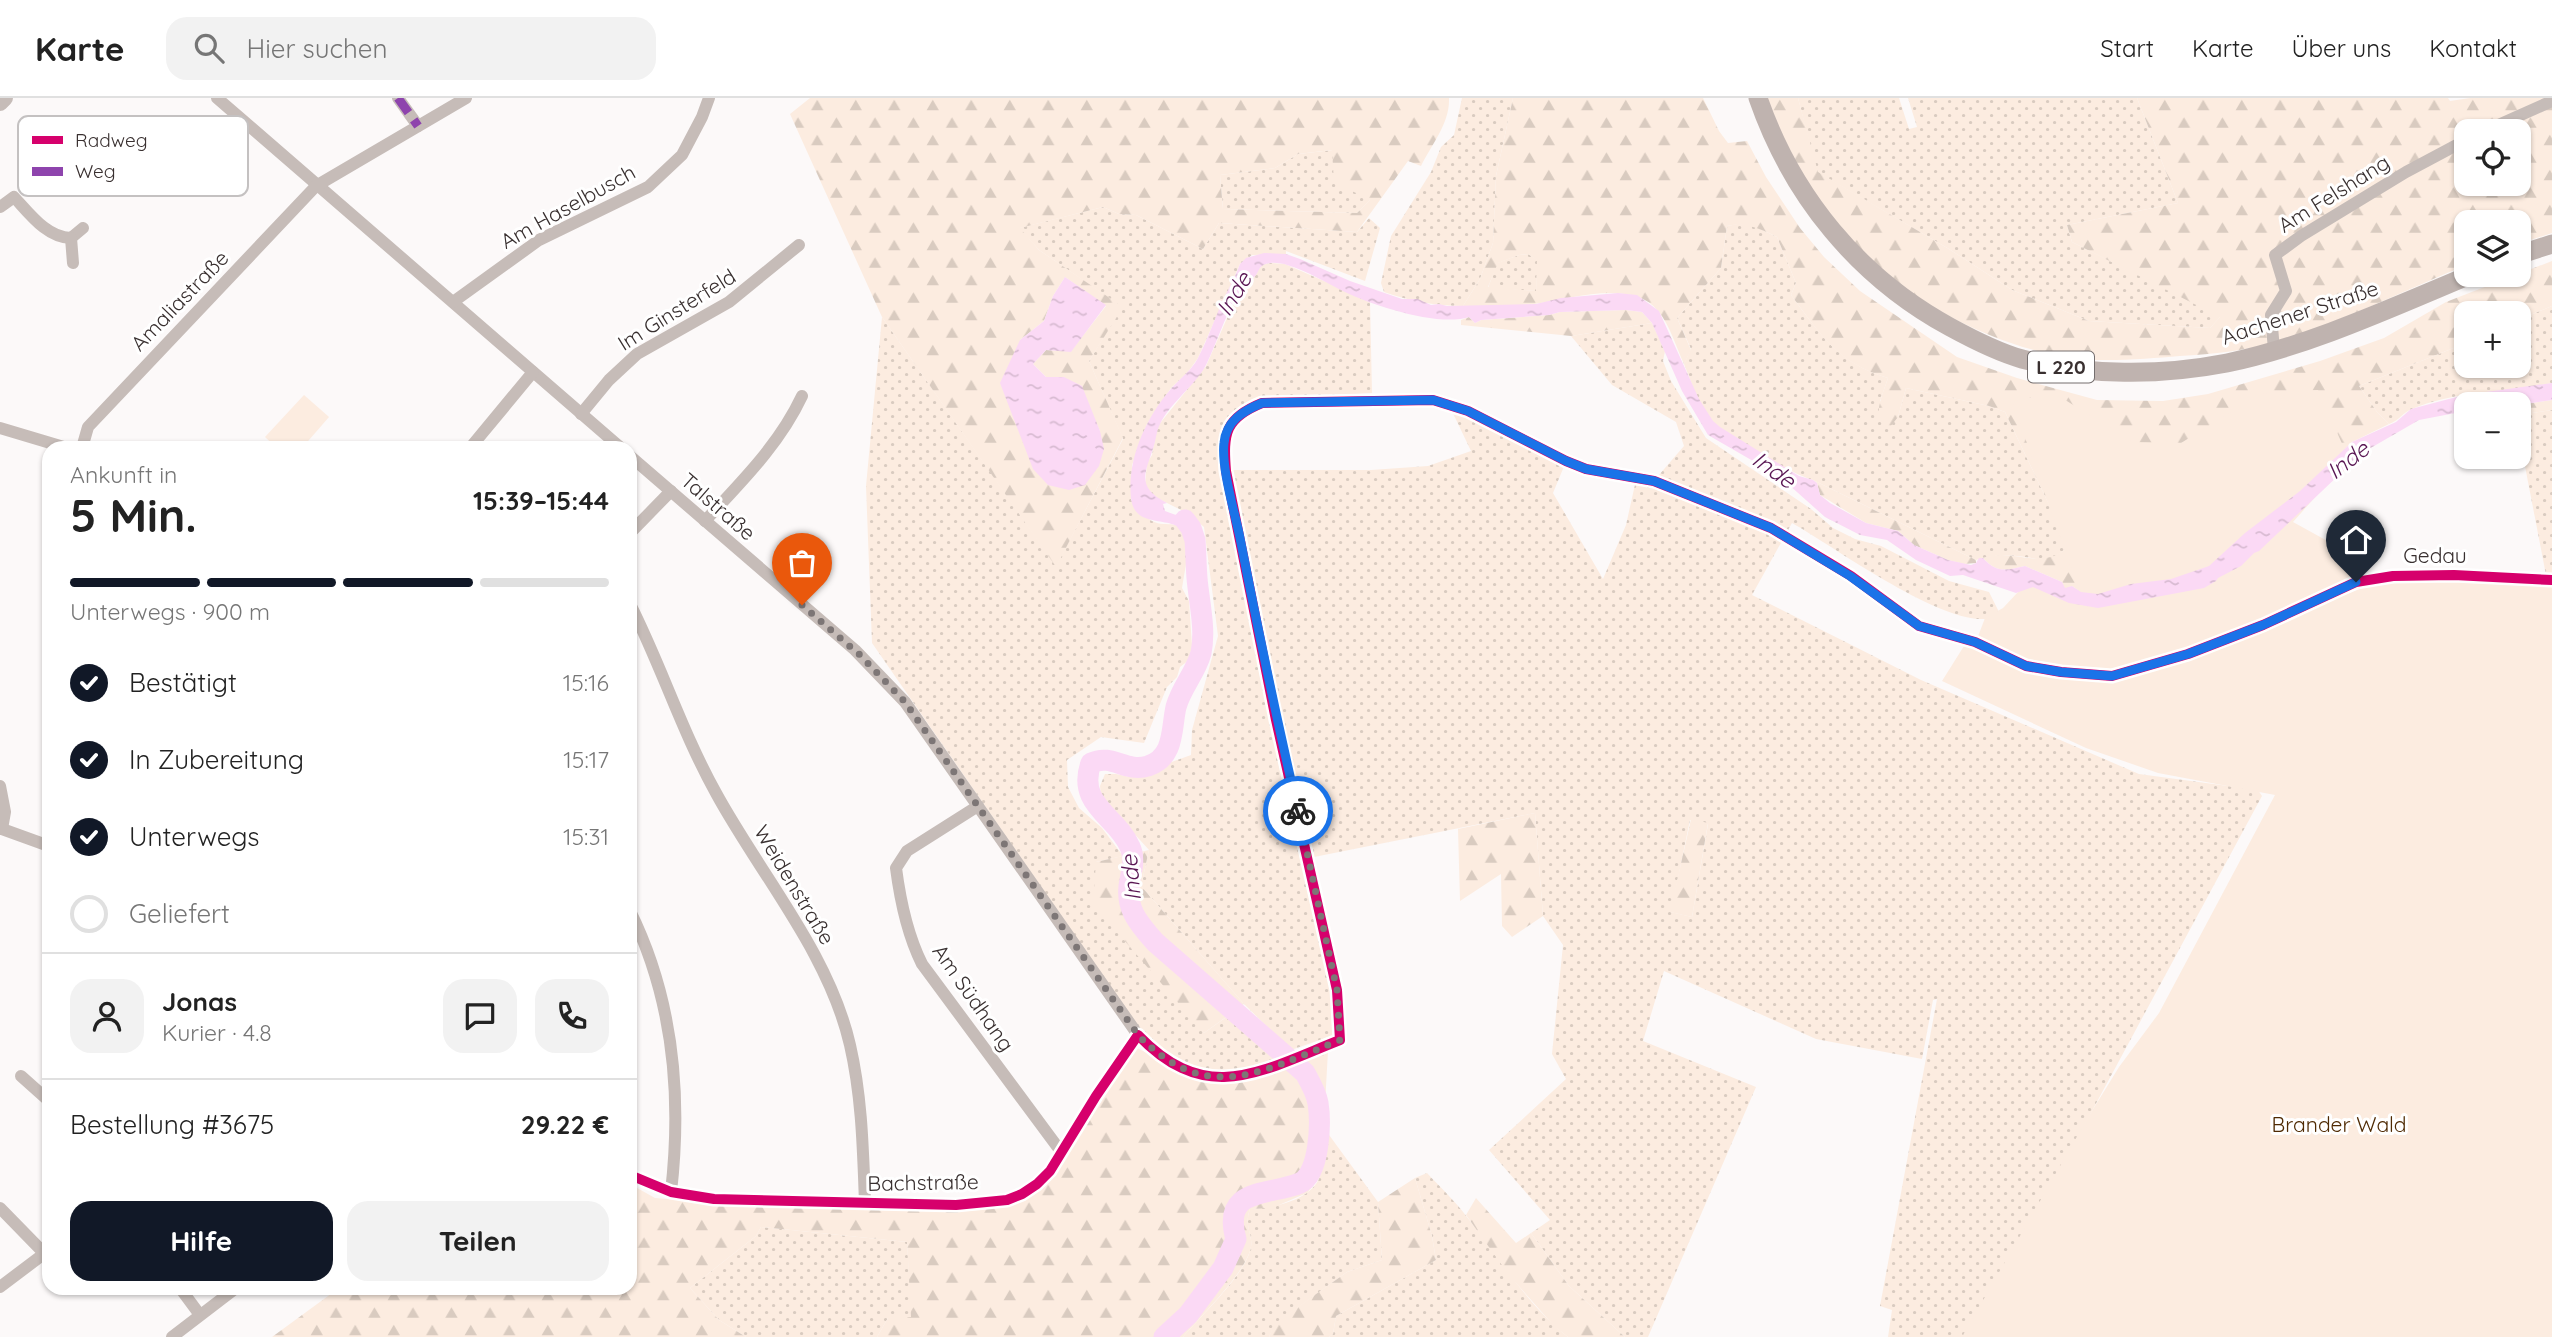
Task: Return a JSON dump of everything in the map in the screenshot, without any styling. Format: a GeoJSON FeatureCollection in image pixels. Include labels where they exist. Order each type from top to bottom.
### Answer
{"type":"FeatureCollection","features":[{"type":"Feature","properties":{"kind":"main road","name":"Aachener Straße"},"geometry":{"type":"LineString","coordinates":[[1758,98],[1769,131],[1796,181],[1829,229],[1862,264],[1897,294],[1931,317],[1974,340],[2020,358],[2066,368],[2144,373],[2227,363],[2360,321],[2454,282]]}},
{"type":"Feature","properties":{"kind":"main road"},"geometry":{"type":"LineString","coordinates":[[2531,251],[2552,244]]}},
{"type":"Feature","properties":{"kind":"street"},"geometry":{"type":"LineString","coordinates":[[0,103],[5,98]]}},
{"type":"Feature","properties":{"kind":"street"},"geometry":{"type":"LineString","coordinates":[[217,98],[237,116]]}},
{"type":"Feature","properties":{"kind":"street"},"geometry":{"type":"LineString","coordinates":[[398,98],[418,126]]}},
{"type":"Feature","properties":{"kind":"street","name":"Amaliastraße"},"geometry":{"type":"LineString","coordinates":[[84,441],[88,426],[316,186],[466,98]]}},
{"type":"Feature","properties":{"kind":"street","name":"Am Haselbusch"},"geometry":{"type":"LineString","coordinates":[[453,302],[539,240],[648,187],[682,156],[709,98]]}},
{"type":"Feature","properties":{"kind":"street"},"geometry":{"type":"LineString","coordinates":[[2512,119],[2552,101]]}},
{"type":"Feature","properties":{"kind":"street"},"geometry":{"type":"LineString","coordinates":[[248,126],[613,441]]}},
{"type":"Feature","properties":{"kind":"street","name":"Am Felshang"},"geometry":{"type":"LineString","coordinates":[[2274,350],[2271,315],[2286,291],[2276,255],[2301,236],[2406,172],[2454,146]]}},
{"type":"Feature","properties":{"kind":"street"},"geometry":{"type":"LineString","coordinates":[[0,207],[14,197],[46,229],[57,236],[71,238],[83,228]]}},
{"type":"Feature","properties":{"kind":"street"},"geometry":{"type":"LineString","coordinates":[[71,238],[73,263]]}},
{"type":"Feature","properties":{"kind":"street","name":"Im Ginsterfeld"},"geometry":{"type":"LineString","coordinates":[[581,414],[609,380],[637,354],[729,302],[799,246]]}},
{"type":"Feature","properties":{"kind":"street"},"geometry":{"type":"LineString","coordinates":[[476,441],[533,372]]}},
{"type":"Feature","properties":{"kind":"street"},"geometry":{"type":"LineString","coordinates":[[705,521],[760,461],[790,422],[802,396]]}},
{"type":"Feature","properties":{"kind":"street","name":"Gedau"},"geometry":{"type":"LineString","coordinates":[[1340,1040],[1335,977],[1276,720],[1226,471],[1224,443],[1230,424],[1243,411],[1262,403],[1433,400],[1468,411],[1586,469],[1654,481],[1759,523],[1850,576],[1919,626],[1975,642],[2026,666],[2061,672],[2112,676],[2188,654],[2263,625],[2356,582],[2393,576],[2454,575],[2552,580]]}},
{"type":"Feature","properties":{"kind":"street"},"geometry":{"type":"LineString","coordinates":[[0,428],[44,441]]}},
{"type":"Feature","properties":{"kind":"street","name":"Talstraße"},"geometry":{"type":"LineString","coordinates":[[637,462],[860,655],[905,702],[1138,1035],[1170,1063],[1204,1077],[1225,1078],[1271,1066],[1340,1040]]}},
{"type":"Feature","properties":{"kind":"street"},"geometry":{"type":"LineString","coordinates":[[637,526],[671,491]]}},
{"type":"Feature","properties":{"kind":"street","name":"Weidenstraße"},"geometry":{"type":"LineString","coordinates":[[637,620],[710,783],[804,935],[829,985],[850,1042],[860,1095],[865,1203]]}},
{"type":"Feature","properties":{"kind":"street"},"geometry":{"type":"LineString","coordinates":[[0,786],[5,812],[1,829],[42,844]]}},
{"type":"Feature","properties":{"kind":"street","name":"Am Südhang"},"geometry":{"type":"LineString","coordinates":[[978,806],[907,851],[896,869],[897,881],[915,951],[922,964],[1062,1153]]}},
{"type":"Feature","properties":{"kind":"street"},"geometry":{"type":"LineString","coordinates":[[637,927],[653,963],[671,1046],[676,1152],[671,1192]]}},
{"type":"Feature","properties":{"kind":"street","name":"Bachstraße"},"geometry":{"type":"LineString","coordinates":[[637,1178],[671,1192],[714,1199],[956,1205],[1007,1200],[1037,1184],[1050,1171],[1096,1096],[1138,1035]]}},
{"type":"Feature","properties":{"kind":"street"},"geometry":{"type":"LineString","coordinates":[[21,1076],[42,1095]]}},
{"type":"Feature","properties":{"kind":"street"},"geometry":{"type":"LineString","coordinates":[[0,1208],[42,1246]]}},
{"type":"Feature","properties":{"kind":"street"},"geometry":{"type":"LineString","coordinates":[[0,1287],[42,1255]]}},
{"type":"Feature","properties":{"kind":"street"},"geometry":{"type":"LineString","coordinates":[[186,1295],[200,1315]]}},
{"type":"Feature","properties":{"kind":"street"},"geometry":{"type":"LineString","coordinates":[[172,1337],[227,1295]]}},
{"type":"Feature","properties":{"kind":"green space"},"geometry":{"type":"Polygon","coordinates":[[[810,98],[1449,98],[1447,116],[1440,133],[1421,166],[1408,161],[1357,232],[1219,223],[1203,249],[1136,215],[1119,214],[1103,207],[1020,228],[1039,250],[1123,307],[1089,361],[1123,438],[1056,567],[882,317],[790,114],[810,98]],[[1332,150],[1298,154],[1275,168],[1220,175],[1223,209],[1357,213],[1370,200],[1334,182],[1332,150]],[[1065,277],[1053,296],[1044,321],[1020,340],[1033,469],[1100,431],[1090,410],[1064,377],[1046,377],[1033,364],[1046,350],[1071,351],[1106,306],[1065,277]]]}},
{"type":"Feature","properties":{"kind":"green space"},"geometry":{"type":"Polygon","coordinates":[[[1462,98],[1513,98],[1496,176],[1493,243],[1480,279],[1463,306],[1423,302],[1384,292],[1381,283],[1391,236],[1431,172],[1441,147],[1454,135],[1462,98]]]}},
{"type":"Feature","properties":{"kind":"green space"},"geometry":{"type":"Polygon","coordinates":[[[1513,98],[1703,98],[1728,143],[1747,141],[1766,177],[1800,228],[1824,257],[1860,291],[1957,357],[2017,378],[2097,400],[2163,401],[2208,394],[2320,361],[2384,338],[2446,302],[2485,287],[2531,287],[2531,269],[2552,261],[2552,306],[2531,315],[2531,301],[2454,301],[2454,348],[2359,386],[2389,424],[2352,442],[2330,463],[2081,592],[2072,586],[2065,588],[2062,582],[2025,566],[1998,569],[1983,558],[2005,555],[2046,558],[2066,549],[2053,513],[2005,412],[1906,388],[1898,417],[1890,427],[1883,425],[1879,406],[1888,378],[1870,372],[1843,356],[1821,335],[1791,295],[1796,283],[1777,237],[1747,226],[1727,226],[1721,268],[1677,318],[1691,350],[1684,364],[1658,311],[1647,301],[1633,295],[1599,294],[1525,305],[1463,306],[1480,279],[1493,243],[1496,176],[1513,98]],[[1528,254],[1498,263],[1488,287],[1536,291],[1537,260],[1528,254]]]}},
{"type":"Feature","properties":{"kind":"green space"},"geometry":{"type":"Polygon","coordinates":[[[1767,98],[1798,98],[1818,172],[1949,249],[2012,290],[2089,321],[2210,328],[2220,317],[2072,242],[2067,225],[2178,203],[2137,98],[2448,98],[2450,101],[2470,98],[2552,98],[2552,233],[2531,240],[2531,210],[2454,210],[2454,270],[2303,333],[2242,350],[2217,353],[2137,359],[2092,360],[2064,357],[1987,334],[1950,317],[1915,296],[1853,244],[1803,181],[1767,98]]]}},
{"type":"Feature","properties":{"kind":"green space"},"geometry":{"type":"Polygon","coordinates":[[[1798,98],[1899,98],[1909,129],[1917,127],[1908,98],[2137,98],[2178,203],[2067,225],[2072,242],[2221,316],[2210,328],[2089,321],[2012,290],[1949,249],[1817,172],[1798,98]]]}},
{"type":"Feature","properties":{"kind":"green space"},"geometry":{"type":"Polygon","coordinates":[[[1333,150],[1370,200],[1357,213],[1223,209],[1220,175],[1275,168],[1298,154],[1333,150]]]}},
{"type":"Feature","properties":{"kind":"green space"},"geometry":{"type":"Polygon","coordinates":[[[1103,207],[1119,214],[1136,215],[1203,249],[1219,223],[1357,232],[1369,218],[1380,228],[1365,281],[1286,251],[1286,254],[1252,255],[1240,264],[1198,358],[1171,388],[1147,424],[1132,465],[1131,500],[1149,519],[1182,528],[1190,540],[1182,588],[1189,601],[1192,646],[1189,660],[1180,667],[1177,677],[1167,687],[1144,743],[1101,737],[1067,760],[1068,787],[1079,808],[1102,828],[1123,856],[1096,862],[1204,1033],[1232,1013],[1276,1059],[1236,1071],[1208,1072],[1181,1065],[1141,1031],[872,643],[866,486],[882,317],[1056,566],[1123,439],[1089,361],[1122,307],[1039,250],[1019,228],[1103,207]]]}},
{"type":"Feature","properties":{"kind":"green space"},"geometry":{"type":"Polygon","coordinates":[[[1752,225],[1777,237],[1796,283],[1791,295],[1822,335],[1843,356],[1888,378],[1880,401],[1898,417],[1906,388],[2005,412],[2053,513],[2066,549],[2048,559],[2007,555],[1976,560],[1777,464],[1733,438],[1714,423],[1700,403],[1684,364],[1691,349],[1677,318],[1721,268],[1727,226],[1752,225]]]}},
{"type":"Feature","properties":{"kind":"green space"},"geometry":{"type":"Polygon","coordinates":[[[1528,254],[1538,260],[1536,291],[1488,288],[1497,263],[1528,254]]]}},
{"type":"Feature","properties":{"kind":"green space"},"geometry":{"type":"Polygon","coordinates":[[[1285,264],[1370,301],[1372,393],[1259,400],[1221,442],[1334,1002],[1337,1034],[1291,1050],[1244,1004],[1141,886],[1149,850],[1101,797],[1100,786],[1105,774],[1130,777],[1191,755],[1192,730],[1218,636],[1204,527],[1187,513],[1148,491],[1145,486],[1147,463],[1152,455],[1157,427],[1206,366],[1235,300],[1262,265],[1285,264]]]}},
{"type":"Feature","properties":{"kind":"green space"},"geometry":{"type":"Polygon","coordinates":[[[2552,306],[2552,383],[2488,392],[2454,392],[2454,397],[2409,410],[2389,424],[2359,386],[2454,348],[2454,378],[2531,378],[2531,315],[2552,306]]]}},
{"type":"Feature","properties":{"kind":"green space"},"geometry":{"type":"Polygon","coordinates":[[[1560,312],[1642,312],[1652,323],[1571,336],[1461,325],[1461,320],[1469,317],[1475,323],[1481,320],[1560,312]]]}},
{"type":"Feature","properties":{"kind":"green space"},"geometry":{"type":"Polygon","coordinates":[[[1652,323],[1665,351],[1663,361],[1671,381],[1706,438],[1811,509],[1833,528],[1855,539],[1881,546],[1949,581],[1989,592],[2000,614],[1985,619],[1965,617],[1941,609],[1887,582],[1792,523],[1752,595],[1921,680],[2139,774],[2258,790],[2262,796],[1970,1337],[1888,1337],[1892,1310],[1880,1306],[1937,999],[1933,1000],[1922,1059],[1816,1039],[1664,971],[1643,1041],[1756,1087],[1648,1337],[1625,1337],[1569,1286],[1531,1233],[1550,1220],[1489,1150],[1566,1079],[1552,1054],[1563,945],[1543,916],[1535,813],[1314,857],[1230,470],[1371,470],[1428,466],[1471,451],[1451,409],[1565,464],[1553,493],[1603,579],[1626,525],[1636,480],[1652,483],[1684,446],[1676,422],[1612,385],[1571,336],[1652,323]],[[1690,820],[1671,912],[1692,917],[1708,824],[1690,820]]]}},
{"type":"Feature","properties":{"kind":"green space","name":"Brander Wald"},"geometry":{"type":"Polygon","coordinates":[[[2318,390],[2354,464],[2326,485],[2293,522],[2347,554],[2346,559],[2353,577],[2347,594],[2380,581],[2401,579],[2552,587],[2552,1337],[1962,1337],[2087,1119],[2119,1067],[2159,1013],[2275,795],[2158,773],[2086,748],[1942,681],[1964,646],[1977,639],[1985,618],[2003,608],[2036,573],[2079,590],[2011,398],[2062,398],[2133,442],[2181,443],[2231,412],[2242,395],[2318,390]]]}},
{"type":"Feature","properties":{"kind":"green space"},"geometry":{"type":"Polygon","coordinates":[[[304,395],[329,417],[308,441],[269,441],[265,437],[304,395]]]}},
{"type":"Feature","properties":{"kind":"green space"},"geometry":{"type":"Polygon","coordinates":[[[2552,400],[2552,410],[2531,413],[2531,403],[2552,400]]]}},
{"type":"Feature","properties":{"kind":"green space"},"geometry":{"type":"Polygon","coordinates":[[[2552,410],[2552,576],[2546,575],[2526,469],[2531,469],[2531,413],[2552,410]]]}},
{"type":"Feature","properties":{"kind":"green space"},"geometry":{"type":"Polygon","coordinates":[[[1813,480],[1976,560],[1976,563],[1964,564],[1948,560],[1914,545],[1898,531],[1866,523],[1820,495],[1817,483],[1813,480]]]}},
{"type":"Feature","properties":{"kind":"green space"},"geometry":{"type":"Polygon","coordinates":[[[1535,813],[1543,916],[1512,937],[1502,926],[1501,874],[1460,901],[1458,829],[1535,813]]]}},
{"type":"Feature","properties":{"kind":"green space"},"geometry":{"type":"Polygon","coordinates":[[[1691,819],[1708,823],[1692,917],[1670,912],[1691,819]]]}},
{"type":"Feature","properties":{"kind":"green space"},"geometry":{"type":"Polygon","coordinates":[[[1149,850],[1141,886],[1244,1004],[1204,1033],[1093,904],[1096,862],[1149,850]]]}},
{"type":"Feature","properties":{"kind":"green space"},"geometry":{"type":"Polygon","coordinates":[[[1137,1048],[1201,1080],[1328,1051],[1321,1176],[1307,1193],[1272,1208],[1250,1209],[1248,1221],[1251,1245],[1246,1261],[1230,1284],[1183,1337],[877,1337],[888,1318],[911,1317],[907,1242],[761,1227],[756,1236],[690,1288],[719,1320],[746,1337],[272,1337],[329,1295],[637,1295],[637,1188],[655,1198],[771,1207],[956,1209],[1023,1199],[1137,1048]]]}},
{"type":"Feature","properties":{"kind":"green space"},"geometry":{"type":"Polygon","coordinates":[[[1324,1128],[1378,1202],[1382,1260],[1347,1272],[1275,1324],[1269,1337],[1183,1337],[1230,1284],[1246,1261],[1251,1245],[1248,1221],[1250,1209],[1292,1201],[1311,1190],[1317,1182],[1322,1168],[1324,1128]]]}},
{"type":"Feature","properties":{"kind":"green space"},"geometry":{"type":"Polygon","coordinates":[[[1427,1173],[1462,1211],[1526,1295],[1568,1337],[1329,1337],[1333,1334],[1336,1316],[1436,1260],[1415,1178],[1427,1173]]]}},
{"type":"Feature","properties":{"kind":"green space"},"geometry":{"type":"Polygon","coordinates":[[[1415,1178],[1436,1260],[1336,1316],[1333,1334],[1329,1337],[1269,1337],[1274,1324],[1347,1272],[1382,1260],[1378,1202],[1415,1178]]]}},
{"type":"Feature","properties":{"kind":"green space"},"geometry":{"type":"Polygon","coordinates":[[[1476,1198],[1516,1243],[1531,1233],[1569,1286],[1625,1337],[1568,1337],[1554,1326],[1509,1275],[1466,1215],[1476,1198]]]}},
{"type":"Feature","properties":{"kind":"green space"},"geometry":{"type":"Polygon","coordinates":[[[761,1227],[907,1242],[912,1318],[888,1318],[877,1337],[746,1337],[719,1320],[690,1288],[756,1236],[761,1227]]]}},
{"type":"Feature","properties":{"kind":"water"},"geometry":{"type":"Polygon","coordinates":[[[1264,253],[1286,254],[1350,281],[1402,299],[1418,299],[1431,305],[1536,304],[1561,298],[1618,293],[1637,295],[1659,311],[1699,399],[1713,421],[1799,476],[1813,480],[1817,483],[1820,495],[1830,503],[1866,523],[1898,531],[1914,545],[1948,560],[1971,565],[1983,558],[1993,567],[2002,570],[2025,566],[2062,582],[2065,588],[2072,586],[2081,592],[2098,594],[2131,584],[2171,579],[2209,566],[2245,533],[2300,491],[2352,442],[2396,422],[2411,409],[2454,398],[2454,413],[2419,420],[2362,453],[2259,551],[2241,566],[2204,588],[2098,608],[2069,603],[2033,587],[2016,593],[1963,575],[1950,576],[1916,560],[1887,540],[1860,535],[1825,517],[1779,476],[1708,435],[1682,391],[1652,323],[1642,312],[1560,312],[1481,320],[1475,323],[1469,317],[1424,317],[1372,303],[1295,268],[1271,263],[1261,267],[1235,299],[1207,363],[1159,426],[1147,466],[1146,482],[1156,496],[1167,503],[1163,504],[1165,511],[1192,520],[1198,529],[1203,547],[1190,546],[1180,527],[1150,520],[1135,509],[1131,498],[1132,469],[1140,441],[1153,414],[1198,358],[1240,264],[1246,258],[1264,253]]]}},
{"type":"Feature","properties":{"kind":"water"},"geometry":{"type":"Polygon","coordinates":[[[1065,277],[1106,305],[1071,352],[1046,350],[1033,364],[1046,377],[1064,377],[1082,386],[1100,431],[1104,449],[1099,466],[1085,485],[1069,490],[1048,485],[1033,469],[1000,383],[1020,340],[1044,321],[1053,296],[1065,277]]]}},
{"type":"Feature","properties":{"kind":"water"},"geometry":{"type":"Polygon","coordinates":[[[2552,383],[2552,400],[2531,403],[2531,392],[2486,392],[2552,383]]]}},
{"type":"Feature","properties":{"kind":"waterway","name":"Inde"},"geometry":{"type":"LineString","coordinates":[[1164,1337],[1188,1315],[1223,1268],[1236,1239],[1233,1222],[1235,1210],[1242,1201],[1263,1192],[1300,1183],[1307,1178],[1318,1147],[1319,1122],[1317,1099],[1305,1073],[1155,942],[1138,921],[1129,898],[1132,851],[1124,836],[1093,800],[1089,789],[1091,763],[1106,760],[1140,767],[1157,762],[1163,756],[1170,741],[1181,693],[1199,660],[1202,625],[1195,540],[1185,520]]}},
{"type":"Feature","properties":{"kind":"marked path"},"geometry":{"type":"LineString","coordinates":[[398,98],[418,126]]}},
{"type":"Feature","properties":{"kind":"cycle path"},"geometry":{"type":"LineString","coordinates":[[637,1178],[671,1192],[714,1199],[956,1205],[1007,1200],[1037,1184],[1050,1171],[1096,1096],[1138,1035],[1163,1057],[1188,1071],[1211,1076],[1235,1076],[1260,1071],[1340,1040],[1337,990],[1276,720],[1226,471],[1225,446],[1229,428],[1240,415],[1262,403],[1433,400],[1468,411],[1586,469],[1654,481],[1771,528],[1851,576],[1919,626],[1975,642],[2026,666],[2061,672],[2112,676],[2188,654],[2263,625],[2356,582],[2393,576],[2454,575],[2552,580]]}},
{"type":"Feature","properties":{"kind":"way so far"},"geometry":{"type":"LineString","coordinates":[[802,605],[860,655],[905,702],[1138,1035],[1151,1049],[1185,1071],[1204,1077],[1225,1078],[1246,1074],[1340,1040],[1337,990],[1298,811]]}},
{"type":"Feature","properties":{"kind":"route"},"geometry":{"type":"LineString","coordinates":[[1298,811],[1276,720],[1226,471],[1224,443],[1230,424],[1243,411],[1262,403],[1433,400],[1468,411],[1586,469],[1654,481],[1712,502],[1771,528],[1867,587],[1919,626],[1975,642],[2026,666],[2061,672],[2112,676],[2188,654],[2263,625],[2356,582]]}}]}
